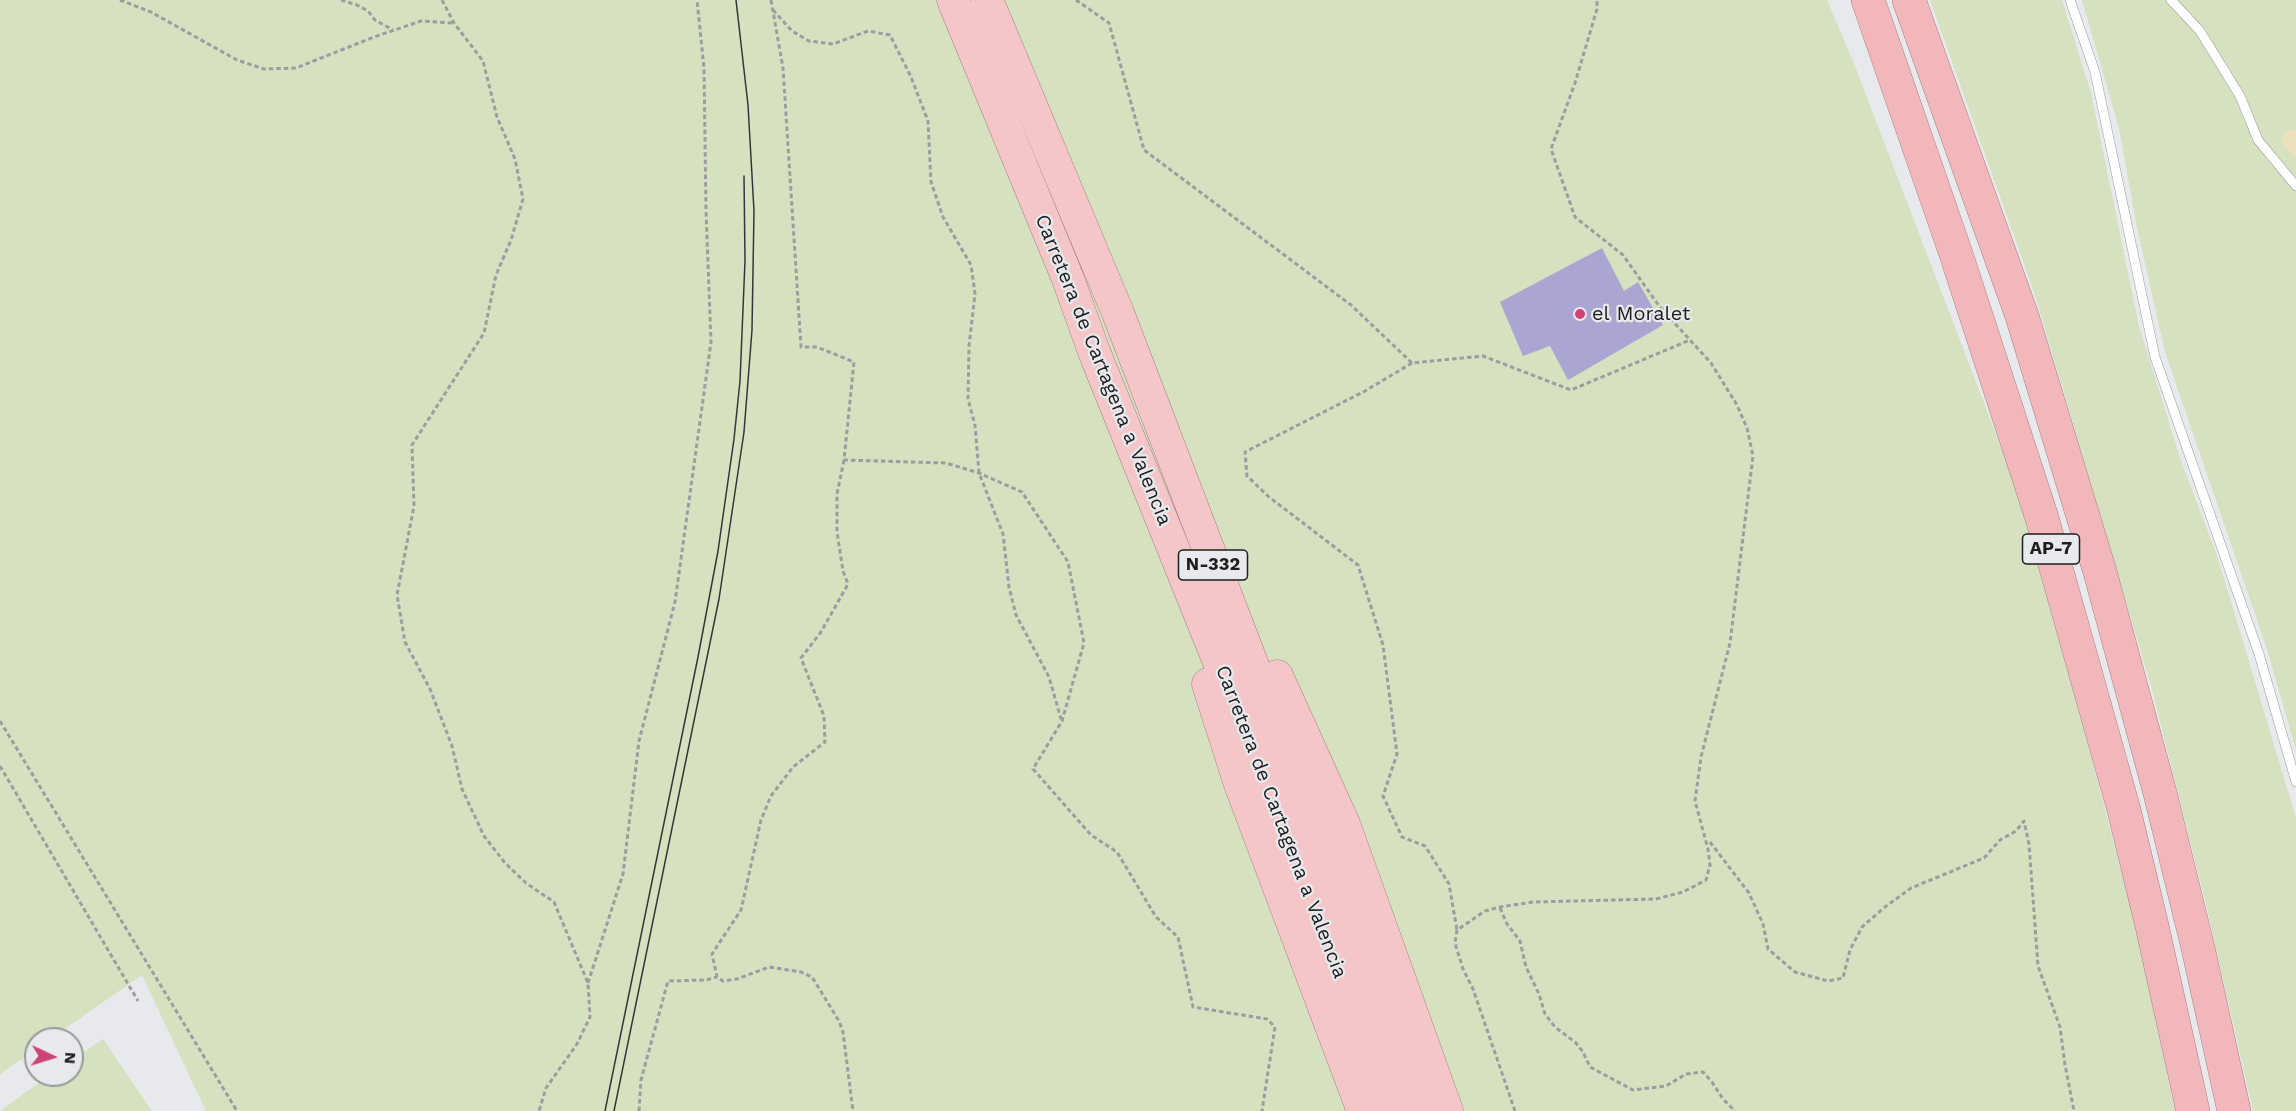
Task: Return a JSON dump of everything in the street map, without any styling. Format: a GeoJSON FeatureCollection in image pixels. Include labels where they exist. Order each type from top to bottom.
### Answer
{"type":"FeatureCollection","features":[{"type":"Feature","properties":{"kind":"highway","name":"Carretera de Cartagena a Valencia"},"geometry":{"type":"LineString","coordinates":[[953,0],[1068,279],[1095,354],[1250,739],[1325,933],[1389,1111]]}},
{"type":"Feature","properties":{"kind":"highway","name":"AP-7"},"geometry":{"type":"LineString","coordinates":[[1868,0],[1956,254],[2042,518],[2121,799],[2155,938],[2193,1111]]}},
{"type":"Feature","properties":{"kind":"highway","name":"AP-7"},"geometry":{"type":"LineString","coordinates":[[1910,0],[2022,316],[2100,572],[2184,893],[2234,1111]]}},
{"type":"Feature","properties":{"kind":"highway","name":"Carretera de Cartagena a Valencia"},"geometry":{"type":"LineString","coordinates":[[992,12],[1118,314],[1388,1016],[1420,1111]]}},
{"type":"Feature","properties":{"kind":"highway"},"geometry":{"type":"LineString","coordinates":[[1095,354],[1131,469],[1191,631],[1240,784],[1363,1111]]}},
{"type":"Feature","properties":{"kind":"highway","name":"N-332"},"geometry":{"type":"LineString","coordinates":[[1158,423],[1240,595],[1344,824],[1447,1111]]}},
{"type":"Feature","properties":{"kind":"lane"},"geometry":{"type":"LineString","coordinates":[[2070,0],[2095,72],[2155,357],[2259,654],[2296,782]]}},
{"type":"Feature","properties":{"kind":"lane"},"geometry":{"type":"LineString","coordinates":[[2171,0],[2200,31],[2240,96],[2258,141],[2296,186]]}},
{"type":"Feature","properties":{"kind":"path"},"geometry":{"type":"LineString","coordinates":[[120,0],[151,12],[237,60],[264,69],[296,68],[421,21],[454,23]]}},
{"type":"Feature","properties":{"kind":"path"},"geometry":{"type":"LineString","coordinates":[[341,0],[368,11],[375,20],[393,30]]}},
{"type":"Feature","properties":{"kind":"path"},"geometry":{"type":"LineString","coordinates":[[442,0],[454,23],[483,61],[497,117],[515,159],[523,199],[512,240],[496,275],[484,333],[412,445],[414,506],[397,595],[405,642],[430,689],[452,746],[462,789],[484,836],[505,863],[526,883],[554,902],[588,983],[590,1017],[577,1044],[546,1088],[539,1111]]}},
{"type":"Feature","properties":{"kind":"path"},"geometry":{"type":"LineString","coordinates":[[588,983],[623,874],[639,741],[675,603],[711,342],[706,212],[705,68],[698,0]]}},
{"type":"Feature","properties":{"kind":"path"},"geometry":{"type":"LineString","coordinates":[[771,0],[783,68],[801,346],[817,347],[855,362],[844,460],[837,494],[837,532],[843,571],[848,584],[821,632],[801,658],[824,716],[825,742],[793,767],[771,796],[760,820],[741,910],[712,954],[717,977],[723,981],[737,979],[769,967],[801,972],[812,977],[843,1032],[853,1111]]}},
{"type":"Feature","properties":{"kind":"path"},"geometry":{"type":"LineString","coordinates":[[1076,0],[1109,23],[1144,150],[1351,305],[1412,363]]}},
{"type":"Feature","properties":{"kind":"path"},"geometry":{"type":"LineString","coordinates":[[1457,930],[1485,911],[1533,902],[1656,899],[1683,892],[1706,880],[1710,865],[1695,801],[1701,757],[1730,643],[1753,456],[1747,428],[1737,405],[1711,363],[1659,306],[1623,255],[1575,217],[1551,150],[1575,83],[1597,9],[1597,0]]}},
{"type":"Feature","properties":{"kind":"path"},"geometry":{"type":"LineString","coordinates":[[773,9],[792,31],[809,41],[833,44],[868,31],[890,36],[912,77],[927,121],[931,182],[943,217],[971,265],[975,294],[969,346],[968,399],[975,425],[979,473],[1004,534],[1009,587],[1016,615],[1048,677],[1062,721]]}},
{"type":"Feature","properties":{"kind":"path"},"geometry":{"type":"LineString","coordinates":[[1515,1111],[1473,989],[1457,952],[1455,943],[1457,930],[1449,884],[1425,846],[1402,837],[1383,796],[1397,754],[1383,645],[1358,565],[1269,497],[1247,476],[1245,452],[1365,392],[1412,363],[1483,356],[1570,390],[1690,340]]}},
{"type":"Feature","properties":{"kind":"path"},"geometry":{"type":"LineString","coordinates":[[844,460],[946,463],[979,473],[1022,492],[1068,562],[1084,643],[1062,721],[1033,770],[1091,835],[1117,852],[1156,917],[1178,937],[1193,1007],[1267,1019],[1275,1027],[1262,1111]]}},
{"type":"Feature","properties":{"kind":"path"},"geometry":{"type":"LineString","coordinates":[[0,721],[237,1111]]}},
{"type":"Feature","properties":{"kind":"path"},"geometry":{"type":"LineString","coordinates":[[0,766],[138,1001]]}},
{"type":"Feature","properties":{"kind":"path"},"geometry":{"type":"LineString","coordinates":[[1710,842],[1749,893],[1763,924],[1768,949],[1796,972],[1828,981],[1843,978],[1850,950],[1862,927],[1885,907],[1911,888],[1984,858],[2000,840],[2016,831],[2024,821],[2029,844],[2038,966],[2060,1027],[2074,1111]]}},
{"type":"Feature","properties":{"kind":"path"},"geometry":{"type":"LineString","coordinates":[[1500,908],[1507,924],[1520,941],[1526,967],[1539,994],[1545,1014],[1555,1027],[1576,1043],[1590,1067],[1633,1090],[1665,1086],[1686,1074],[1703,1072],[1723,1100],[1735,1111]]}},
{"type":"Feature","properties":{"kind":"path"},"geometry":{"type":"LineString","coordinates":[[639,1111],[641,1080],[668,981],[706,980],[717,977]]}},
{"type":"Feature","properties":{"kind":"green space"},"geometry":{"type":"Polygon","coordinates":[[[0,0],[1827,0],[1853,61],[2015,484],[2078,707],[2134,920],[2175,1111],[206,1111],[142,975],[67,1027],[24,1027],[24,1057],[0,1074],[0,0]]]}},
{"type":"Feature","properties":{"kind":"green space"},"geometry":{"type":"Polygon","coordinates":[[[1930,0],[2062,0],[2091,93],[2139,326],[2181,461],[2217,555],[2296,818],[2296,1111],[2253,1111],[2205,900],[2151,686],[2034,292],[1930,0]]]}},
{"type":"Feature","properties":{"kind":"green space"},"geometry":{"type":"Polygon","coordinates":[[[2082,0],[2296,0],[2296,750],[2266,646],[2165,352],[2136,223],[2119,128],[2082,0]]]}},
{"type":"Feature","properties":{"kind":"green space"},"geometry":{"type":"Polygon","coordinates":[[[103,1039],[152,1111],[0,1111],[33,1087],[84,1087],[84,1052],[103,1039]]]}},
{"type":"Feature","properties":{"kind":"sand"},"geometry":{"type":"Polygon","coordinates":[[[2292,129],[2296,131],[2296,156],[2289,152],[2281,140],[2284,133],[2292,129]]]}},
{"type":"Feature","properties":{"kind":"building","name":"el Moralet"},"geometry":{"type":"Polygon","coordinates":[[[1602,248],[1624,291],[1638,282],[1663,325],[1568,380],[1550,346],[1523,356],[1500,302],[1602,248]]]}},
{"type":"Feature","properties":{"kind":"tram line"},"geometry":{"type":"LineString","coordinates":[[614,1111],[719,599],[744,432],[752,330],[754,211],[748,105],[736,0]]}},
{"type":"Feature","properties":{"kind":"tram line"},"geometry":{"type":"LineString","coordinates":[[605,1111],[718,551],[740,381],[745,261],[744,176]]}},
{"type":"Feature","properties":{"kind":"place","name":"el Moralet"},"geometry":{"type":"Point","coordinates":[1580,314]}}]}
